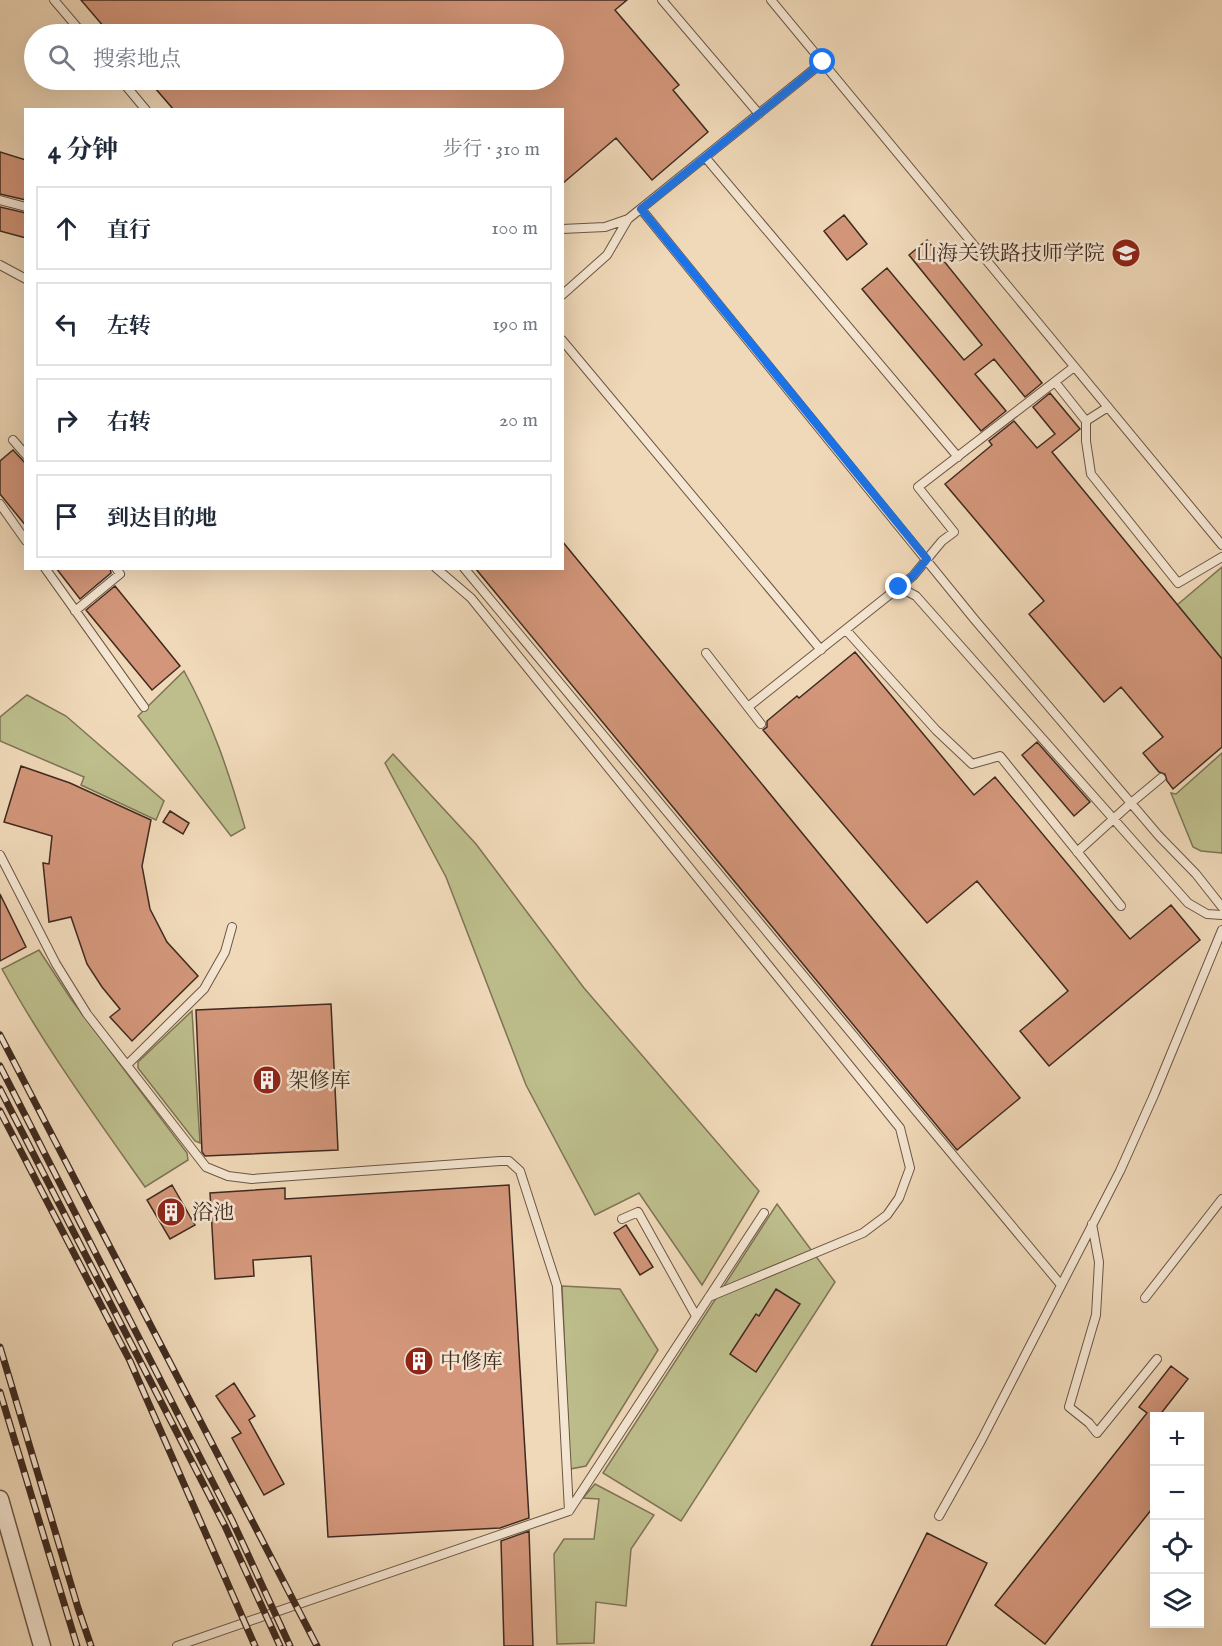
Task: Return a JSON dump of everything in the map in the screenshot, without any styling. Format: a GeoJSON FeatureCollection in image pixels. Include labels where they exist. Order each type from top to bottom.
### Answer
{"type":"FeatureCollection","features":[{"type":"Feature","properties":{"kind":"street"},"geometry":{"type":"LineString","coordinates":[[0,1499],[42,1646]]}},
{"type":"Feature","properties":{"kind":"lane"},"geometry":{"type":"LineString","coordinates":[[54,0],[74,24]]}},
{"type":"Feature","properties":{"kind":"lane"},"geometry":{"type":"LineString","coordinates":[[662,0],[759,114]]}},
{"type":"Feature","properties":{"kind":"lane"},"geometry":{"type":"LineString","coordinates":[[771,0],[1222,545]]}},
{"type":"Feature","properties":{"kind":"lane"},"geometry":{"type":"LineString","coordinates":[[564,229],[605,227],[628,219],[823,62]]}},
{"type":"Feature","properties":{"kind":"lane"},"geometry":{"type":"LineString","coordinates":[[129,90],[144,108]]}},
{"type":"Feature","properties":{"kind":"lane"},"geometry":{"type":"LineString","coordinates":[[705,157],[958,457]]}},
{"type":"Feature","properties":{"kind":"lane"},"geometry":{"type":"LineString","coordinates":[[0,200],[24,206]]}},
{"type":"Feature","properties":{"kind":"lane"},"geometry":{"type":"LineString","coordinates":[[641,209],[975,620],[1131,803],[1196,874],[1222,907]]}},
{"type":"Feature","properties":{"kind":"lane"},"geometry":{"type":"LineString","coordinates":[[564,293],[607,255],[628,219]]}},
{"type":"Feature","properties":{"kind":"lane"},"geometry":{"type":"LineString","coordinates":[[0,265],[24,278]]}},
{"type":"Feature","properties":{"kind":"lane"},"geometry":{"type":"LineString","coordinates":[[564,342],[821,650]]}},
{"type":"Feature","properties":{"kind":"lane"},"geometry":{"type":"LineString","coordinates":[[748,707],[913,576],[942,541],[954,532],[918,487],[1074,367]]}},
{"type":"Feature","properties":{"kind":"lane"},"geometry":{"type":"LineString","coordinates":[[1055,382],[1086,421],[1086,441],[1091,474],[1178,583],[1222,557]]}},
{"type":"Feature","properties":{"kind":"lane"},"geometry":{"type":"LineString","coordinates":[[1086,421],[1108,407]]}},
{"type":"Feature","properties":{"kind":"lane"},"geometry":{"type":"LineString","coordinates":[[13,440],[24,453]]}},
{"type":"Feature","properties":{"kind":"lane"},"geometry":{"type":"LineString","coordinates":[[0,504],[24,538]]}},
{"type":"Feature","properties":{"kind":"lane"},"geometry":{"type":"LineString","coordinates":[[46,570],[144,707]]}},
{"type":"Feature","properties":{"kind":"lane"},"geometry":{"type":"LineString","coordinates":[[75,611],[120,574],[117,570]]}},
{"type":"Feature","properties":{"kind":"lane"},"geometry":{"type":"LineString","coordinates":[[438,570],[471,598],[900,1128],[910,1168],[899,1198],[887,1215],[863,1233],[709,1298]]}},
{"type":"Feature","properties":{"kind":"lane"},"geometry":{"type":"LineString","coordinates":[[466,570],[1061,1285]]}},
{"type":"Feature","properties":{"kind":"lane"},"geometry":{"type":"LineString","coordinates":[[899,587],[916,596],[1188,903],[1207,914],[1222,915]]}},
{"type":"Feature","properties":{"kind":"lane"},"geometry":{"type":"LineString","coordinates":[[846,630],[936,730],[972,764],[1000,756],[1121,906]]}},
{"type":"Feature","properties":{"kind":"lane"},"geometry":{"type":"LineString","coordinates":[[706,653],[761,724]]}},
{"type":"Feature","properties":{"kind":"lane"},"geometry":{"type":"LineString","coordinates":[[1077,852],[1161,778]]}},
{"type":"Feature","properties":{"kind":"lane"},"geometry":{"type":"LineString","coordinates":[[0,855],[56,964],[87,1014],[206,1167],[228,1176],[252,1179],[500,1161],[509,1161],[520,1171],[557,1286],[569,1510]]}},
{"type":"Feature","properties":{"kind":"lane"},"geometry":{"type":"LineString","coordinates":[[127,1065],[204,989],[225,952],[232,927]]}},
{"type":"Feature","properties":{"kind":"lane"},"geometry":{"type":"LineString","coordinates":[[939,1516],[981,1441],[1120,1171],[1222,930]]}},
{"type":"Feature","properties":{"kind":"lane"},"geometry":{"type":"LineString","coordinates":[[1145,1298],[1222,1199]]}},
{"type":"Feature","properties":{"kind":"lane"},"geometry":{"type":"LineString","coordinates":[[622,1219],[638,1212],[696,1316]]}},
{"type":"Feature","properties":{"kind":"lane"},"geometry":{"type":"LineString","coordinates":[[177,1646],[569,1510],[764,1213]]}},
{"type":"Feature","properties":{"kind":"lane"},"geometry":{"type":"LineString","coordinates":[[1092,1223],[1099,1262],[1096,1315],[1069,1407],[1089,1423],[1097,1433],[1157,1359]]}},
{"type":"Feature","properties":{"kind":"green space"},"geometry":{"type":"Polygon","coordinates":[[[1222,567],[1222,659],[1177,605],[1222,567]]]}},
{"type":"Feature","properties":{"kind":"green space"},"geometry":{"type":"Polygon","coordinates":[[[184,671],[219,748],[245,828],[231,836],[138,716],[184,671]]]}},
{"type":"Feature","properties":{"kind":"green space"},"geometry":{"type":"Polygon","coordinates":[[[27,695],[66,716],[164,801],[156,820],[81,785],[84,777],[0,741],[0,717],[27,695]]]}},
{"type":"Feature","properties":{"kind":"green space"},"geometry":{"type":"Polygon","coordinates":[[[1222,753],[1222,853],[1201,851],[1193,847],[1171,793],[1176,794],[1222,753]]]}},
{"type":"Feature","properties":{"kind":"green space"},"geometry":{"type":"Polygon","coordinates":[[[393,754],[476,844],[584,988],[759,1191],[702,1285],[639,1193],[595,1215],[526,1085],[446,877],[385,763],[393,754]]]}},
{"type":"Feature","properties":{"kind":"green space"},"geometry":{"type":"Polygon","coordinates":[[[39,950],[71,999],[187,1153],[188,1160],[145,1187],[53,1053],[2,969],[39,950]]]}},
{"type":"Feature","properties":{"kind":"green space"},"geometry":{"type":"Polygon","coordinates":[[[192,1011],[200,1143],[195,1141],[138,1068],[138,1062],[192,1011]]]}},
{"type":"Feature","properties":{"kind":"green space"},"geometry":{"type":"Polygon","coordinates":[[[777,1204],[835,1282],[681,1521],[603,1473],[777,1204]]]}},
{"type":"Feature","properties":{"kind":"green space"},"geometry":{"type":"Polygon","coordinates":[[[562,1286],[620,1289],[658,1350],[586,1466],[570,1469],[562,1286]]]}},
{"type":"Feature","properties":{"kind":"green space"},"geometry":{"type":"Polygon","coordinates":[[[595,1484],[654,1515],[631,1549],[626,1606],[596,1602],[594,1643],[557,1644],[554,1554],[564,1539],[594,1539],[599,1499],[583,1498],[595,1484]]]}},
{"type":"Feature","properties":{"kind":"building"},"geometry":{"type":"Polygon","coordinates":[[[81,0],[627,0],[615,10],[679,85],[673,90],[708,132],[652,180],[616,138],[564,182],[564,108],[172,108],[157,90],[564,90],[564,24],[101,24],[81,0]]]}},
{"type":"Feature","properties":{"kind":"building"},"geometry":{"type":"Polygon","coordinates":[[[0,152],[24,159],[24,200],[0,194],[0,152]]]}},
{"type":"Feature","properties":{"kind":"building"},"geometry":{"type":"Polygon","coordinates":[[[0,207],[24,213],[24,237],[0,231],[0,207]]]}},
{"type":"Feature","properties":{"kind":"building"},"geometry":{"type":"Polygon","coordinates":[[[844,215],[867,244],[847,260],[824,231],[844,215]]]}},
{"type":"Feature","properties":{"kind":"building"},"geometry":{"type":"Polygon","coordinates":[[[927,240],[1042,383],[1025,397],[994,359],[975,374],[1006,411],[981,431],[862,289],[887,268],[964,360],[982,345],[909,255],[927,240]]]}},
{"type":"Feature","properties":{"kind":"building"},"geometry":{"type":"Polygon","coordinates":[[[1050,393],[1080,429],[1052,452],[1222,659],[1222,747],[1173,789],[1165,774],[1159,772],[1143,753],[1163,737],[1121,687],[1104,702],[1029,614],[1044,601],[945,484],[992,445],[989,441],[1014,421],[1037,448],[1055,434],[1033,407],[1050,393]]]}},
{"type":"Feature","properties":{"kind":"building"},"geometry":{"type":"Polygon","coordinates":[[[13,450],[24,462],[24,524],[0,494],[0,461],[13,450]]]}},
{"type":"Feature","properties":{"kind":"building"},"geometry":{"type":"Polygon","coordinates":[[[564,543],[1020,1098],[957,1150],[477,570],[564,570],[564,543]]]}},
{"type":"Feature","properties":{"kind":"building"},"geometry":{"type":"Polygon","coordinates":[[[58,570],[110,570],[111,573],[80,599],[58,570]]]}},
{"type":"Feature","properties":{"kind":"building"},"geometry":{"type":"Polygon","coordinates":[[[115,586],[180,666],[152,690],[86,610],[115,586]]]}},
{"type":"Feature","properties":{"kind":"building"},"geometry":{"type":"Polygon","coordinates":[[[855,652],[974,795],[995,777],[1130,939],[1171,905],[1200,940],[1049,1066],[1020,1031],[1068,991],[977,881],[927,923],[763,730],[767,727],[767,721],[855,652]]]}},
{"type":"Feature","properties":{"kind":"building"},"geometry":{"type":"Polygon","coordinates":[[[1037,742],[1090,802],[1074,816],[1022,755],[1037,742]]]}},
{"type":"Feature","properties":{"kind":"building"},"geometry":{"type":"Polygon","coordinates":[[[21,766],[70,783],[151,820],[142,866],[150,909],[167,942],[198,976],[132,1041],[110,1017],[120,1009],[87,964],[71,917],[49,922],[43,863],[49,864],[52,836],[4,822],[21,766]]]}},
{"type":"Feature","properties":{"kind":"building"},"geometry":{"type":"Polygon","coordinates":[[[170,811],[189,823],[183,834],[163,822],[170,811]]]}},
{"type":"Feature","properties":{"kind":"building"},"geometry":{"type":"Polygon","coordinates":[[[0,894],[26,947],[0,961],[0,894]]]}},
{"type":"Feature","properties":{"kind":"building","name":"架修库"},"geometry":{"type":"Polygon","coordinates":[[[331,1004],[338,1150],[205,1156],[202,1152],[196,1010],[331,1004]]]}},
{"type":"Feature","properties":{"kind":"building","name":"浴池"},"geometry":{"type":"Polygon","coordinates":[[[172,1185],[195,1225],[170,1239],[147,1200],[172,1185]]]}},
{"type":"Feature","properties":{"kind":"building","name":"中修库"},"geometry":{"type":"Polygon","coordinates":[[[509,1185],[529,1518],[500,1528],[328,1537],[311,1256],[253,1260],[254,1276],[215,1279],[210,1193],[285,1188],[285,1199],[509,1185]]]}},
{"type":"Feature","properties":{"kind":"building"},"geometry":{"type":"Polygon","coordinates":[[[626,1225],[653,1267],[640,1275],[614,1233],[626,1225]]]}},
{"type":"Feature","properties":{"kind":"building"},"geometry":{"type":"Polygon","coordinates":[[[776,1289],[800,1304],[756,1372],[730,1354],[756,1314],[759,1316],[776,1289]]]}},
{"type":"Feature","properties":{"kind":"building"},"geometry":{"type":"Polygon","coordinates":[[[1171,1366],[1188,1379],[1162,1412],[1150,1412],[1150,1511],[1045,1644],[995,1605],[1147,1413],[1139,1407],[1171,1366]]]}},
{"type":"Feature","properties":{"kind":"building"},"geometry":{"type":"Polygon","coordinates":[[[234,1383],[255,1416],[249,1420],[284,1484],[264,1495],[232,1438],[241,1433],[216,1396],[234,1383]]]}},
{"type":"Feature","properties":{"kind":"building"},"geometry":{"type":"Polygon","coordinates":[[[529,1531],[533,1646],[504,1646],[501,1541],[529,1531]]]}},
{"type":"Feature","properties":{"kind":"building"},"geometry":{"type":"Polygon","coordinates":[[[927,1533],[987,1563],[946,1646],[871,1646],[927,1533]]]}},
{"type":"Feature","properties":{"kind":"railway"},"geometry":{"type":"LineString","coordinates":[[0,1035],[317,1646]]}},
{"type":"Feature","properties":{"kind":"railway"},"geometry":{"type":"LineString","coordinates":[[0,1066],[232,1520],[290,1646]]}},
{"type":"Feature","properties":{"kind":"railway"},"geometry":{"type":"LineString","coordinates":[[0,1089],[225,1526],[280,1646]]}},
{"type":"Feature","properties":{"kind":"railway"},"geometry":{"type":"LineString","coordinates":[[0,1111],[130,1361],[255,1646]]}},
{"type":"Feature","properties":{"kind":"railway"},"geometry":{"type":"LineString","coordinates":[[0,1347],[91,1646]]}},
{"type":"Feature","properties":{"kind":"railway"},"geometry":{"type":"LineString","coordinates":[[0,1392],[77,1646]]}},
{"type":"Feature","properties":{"kind":"place","name":"山海关铁路技师学院"},"geometry":{"type":"Point","coordinates":[1126,253]}},
{"type":"Feature","properties":{"kind":"place","name":"架修库"},"geometry":{"type":"Point","coordinates":[267,1080]}},
{"type":"Feature","properties":{"kind":"place","name":"浴池"},"geometry":{"type":"Point","coordinates":[171,1212]}},
{"type":"Feature","properties":{"kind":"place","name":"中修库"},"geometry":{"type":"Point","coordinates":[419,1361]}},
{"type":"Feature","properties":{"kind":"route"},"geometry":{"type":"LineString","coordinates":[[823,62],[641,209],[927,559],[913,576],[899,587]]}}]}
